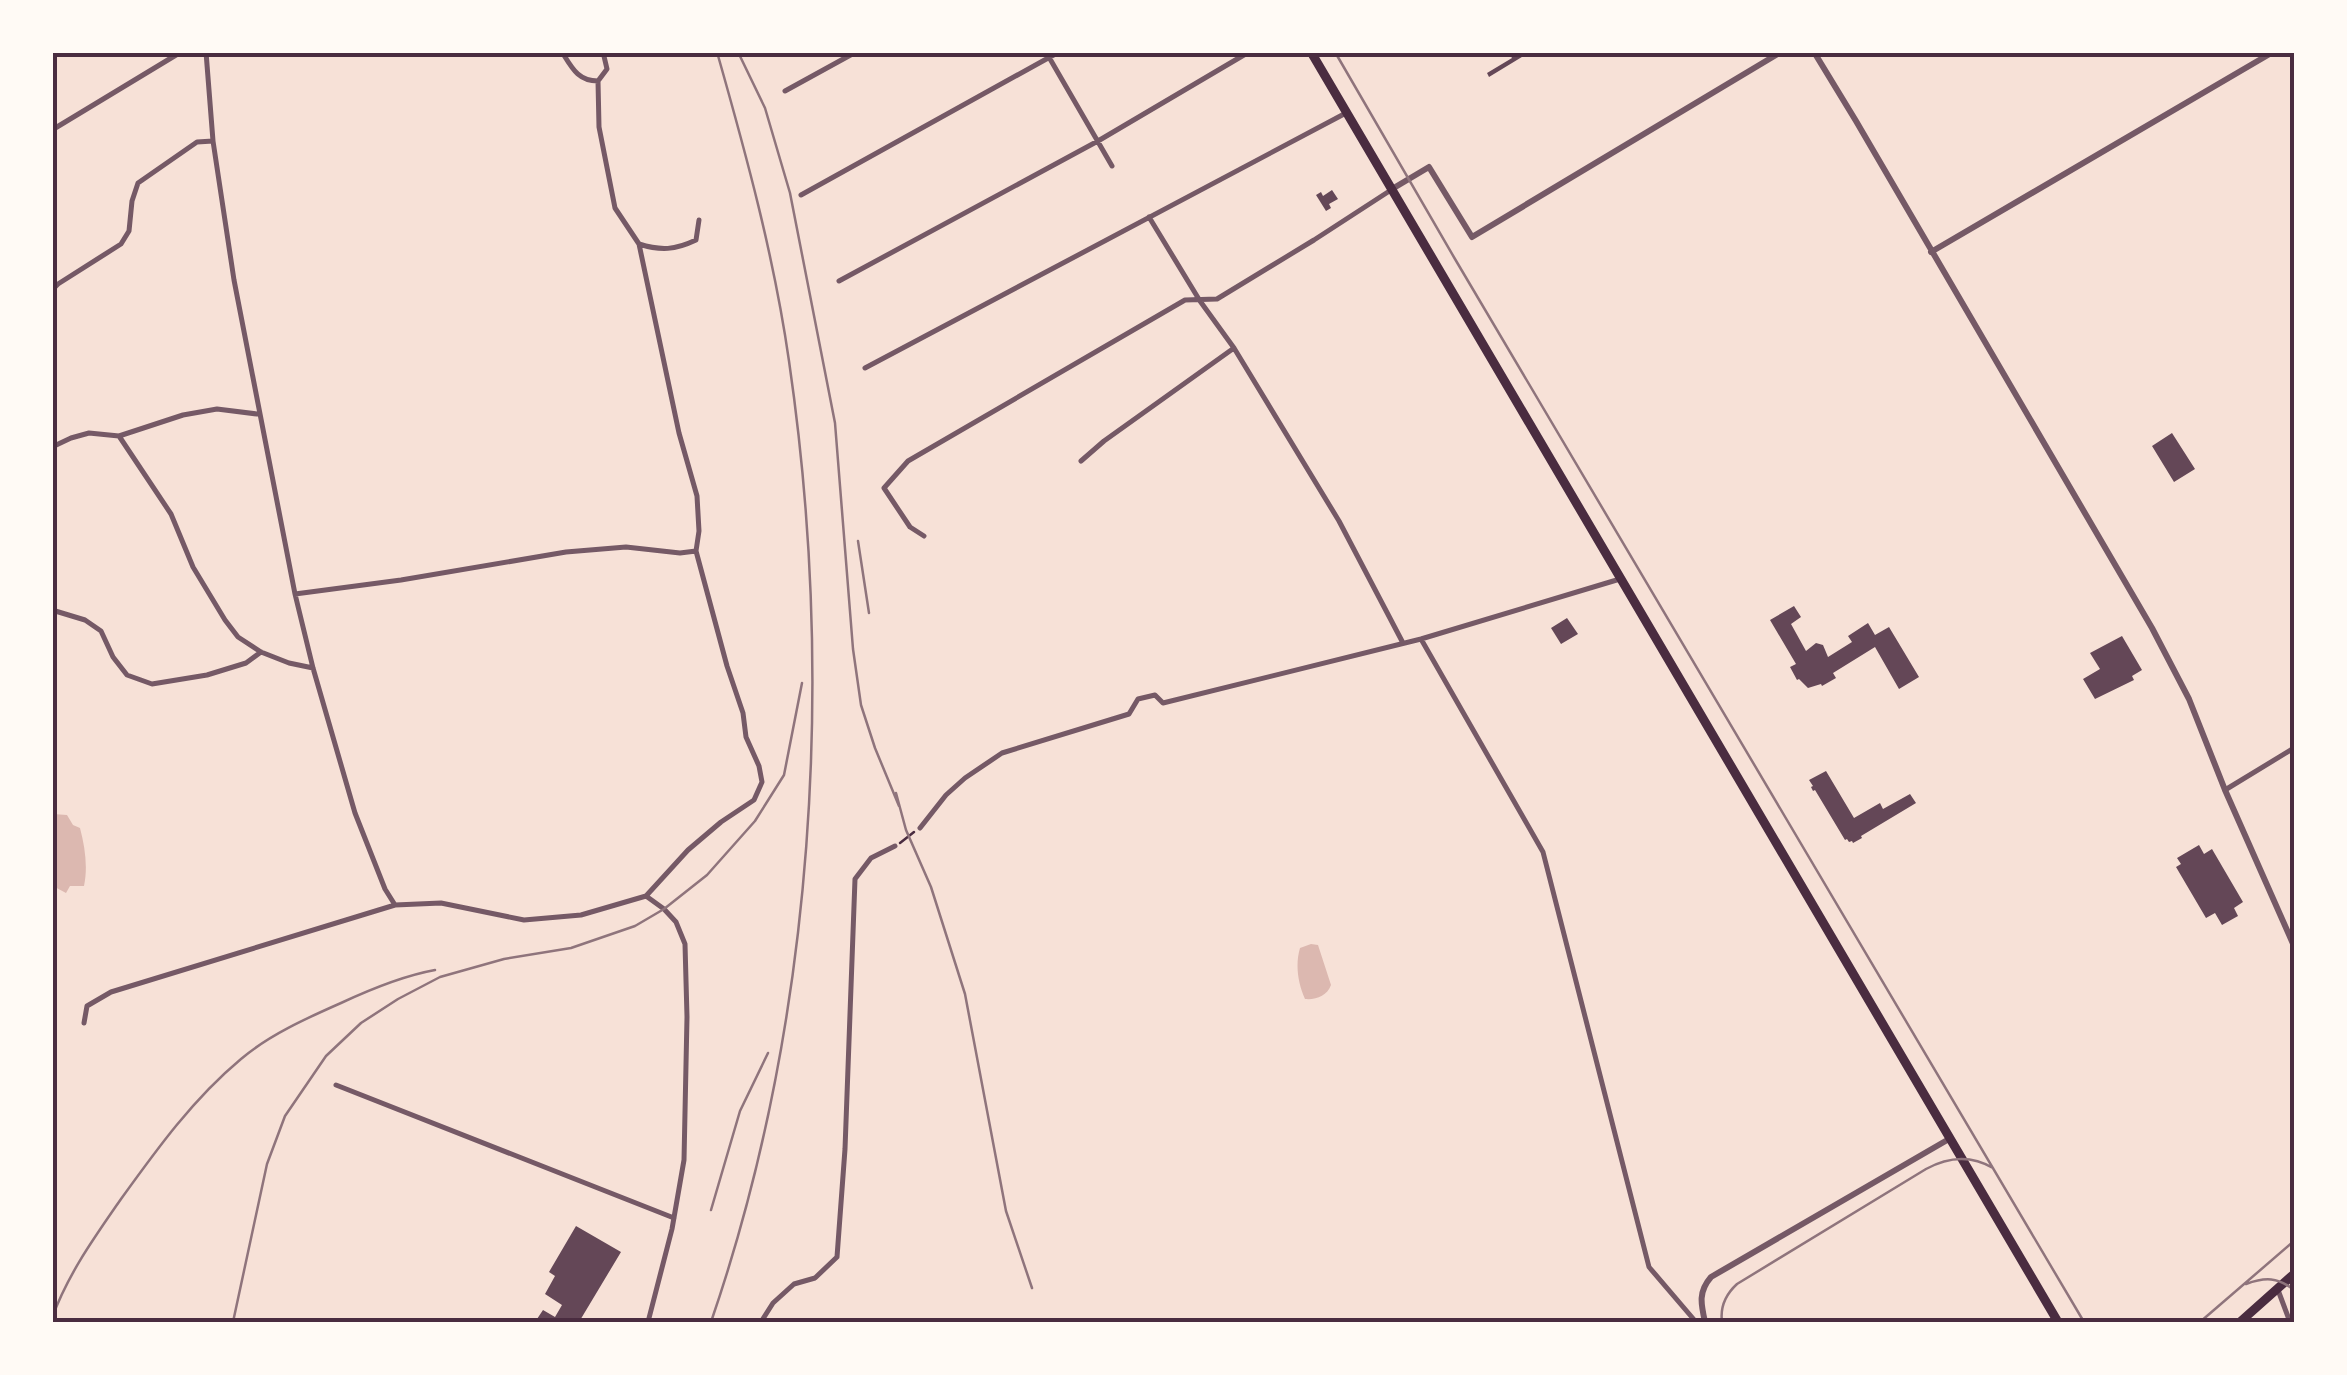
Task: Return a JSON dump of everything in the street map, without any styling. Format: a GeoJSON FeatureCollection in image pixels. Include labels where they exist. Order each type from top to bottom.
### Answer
{"type":"FeatureCollection","features":[{"type":"Feature","properties":{"kind":"main road"},"geometry":{"type":"LineString","coordinates":[[1311,52],[2058,1322]]}},
{"type":"Feature","properties":{"kind":"main road"},"geometry":{"type":"LineString","coordinates":[[2240,1322],[2294,1274]]}},
{"type":"Feature","properties":{"kind":"street"},"geometry":{"type":"LineString","coordinates":[[52,130],[181,52]]}},
{"type":"Feature","properties":{"kind":"street"},"geometry":{"type":"LineString","coordinates":[[206,52],[213,141],[234,280],[295,594],[312,668],[355,813],[384,890],[395,906]]}},
{"type":"Feature","properties":{"kind":"street"},"geometry":{"type":"LineString","coordinates":[[562,52],[579,76],[598,81]]}},
{"type":"Feature","properties":{"kind":"street"},"geometry":{"type":"LineString","coordinates":[[84,1023],[87,1006],[111,992],[395,906],[441,903],[524,920],[581,915],[646,896],[688,850],[754,800],[762,782],[759,766],[746,736],[696,551],[697,496],[679,433],[639,244],[615,208],[599,126],[598,81],[606,69],[604,52]]}},
{"type":"Feature","properties":{"kind":"street"},"geometry":{"type":"LineString","coordinates":[[785,90],[856,52]]}},
{"type":"Feature","properties":{"kind":"street"},"geometry":{"type":"LineString","coordinates":[[801,195],[1058,52]]}},
{"type":"Feature","properties":{"kind":"street"},"geometry":{"type":"LineString","coordinates":[[839,281],[1098,141],[1250,52]]}},
{"type":"Feature","properties":{"kind":"street"},"geometry":{"type":"LineString","coordinates":[[924,536],[910,527],[884,488],[908,461],[1185,300],[1217,298],[1430,166],[1472,237],[1781,52]]}},
{"type":"Feature","properties":{"kind":"street"},"geometry":{"type":"LineString","coordinates":[[1814,52],[2152,628],[2188,700],[2294,946]]}},
{"type":"Feature","properties":{"kind":"street"},"geometry":{"type":"LineString","coordinates":[[1931,252],[2273,52]]}},
{"type":"Feature","properties":{"kind":"street"},"geometry":{"type":"LineString","coordinates":[[1048,55],[1112,166]]}},
{"type":"Feature","properties":{"kind":"street"},"geometry":{"type":"LineString","coordinates":[[865,368],[1346,113]]}},
{"type":"Feature","properties":{"kind":"street"},"geometry":{"type":"LineString","coordinates":[[52,290],[121,244],[129,231],[138,183],[196,142],[213,141]]}},
{"type":"Feature","properties":{"kind":"street"},"geometry":{"type":"LineString","coordinates":[[1149,216],[1339,521],[1403,643]]}},
{"type":"Feature","properties":{"kind":"street"},"geometry":{"type":"LineString","coordinates":[[639,244],[670,250],[684,246],[696,240],[699,220]]}},
{"type":"Feature","properties":{"kind":"street"},"geometry":{"type":"LineString","coordinates":[[1081,461],[1234,348]]}},
{"type":"Feature","properties":{"kind":"street"},"geometry":{"type":"LineString","coordinates":[[52,448],[89,433],[119,436],[183,415],[217,410],[259,414]]}},
{"type":"Feature","properties":{"kind":"street"},"geometry":{"type":"LineString","coordinates":[[119,436],[170,514],[193,568],[238,637],[261,652],[312,668]]}},
{"type":"Feature","properties":{"kind":"street"},"geometry":{"type":"LineString","coordinates":[[295,594],[566,552],[626,547],[696,551]]}},
{"type":"Feature","properties":{"kind":"street"},"geometry":{"type":"LineString","coordinates":[[920,828],[956,786],[1002,753],[1129,714],[1138,700],[1155,694],[1163,704],[1421,640],[1620,580]]}},
{"type":"Feature","properties":{"kind":"street"},"geometry":{"type":"LineString","coordinates":[[52,610],[85,620],[100,631],[127,675],[152,684],[246,664],[261,652]]}},
{"type":"Feature","properties":{"kind":"street"},"geometry":{"type":"LineString","coordinates":[[1421,640],[1543,852],[1649,1267],[1696,1322]]}},
{"type":"Feature","properties":{"kind":"street"},"geometry":{"type":"LineString","coordinates":[[2225,790],[2294,748]]}},
{"type":"Feature","properties":{"kind":"street"},"geometry":{"type":"LineString","coordinates":[[761,1322],[773,1303],[794,1284],[816,1278],[837,1257],[855,879],[871,858],[895,846]]}},
{"type":"Feature","properties":{"kind":"street"},"geometry":{"type":"LineString","coordinates":[[646,896],[676,922],[685,944],[688,1017],[684,1160],[648,1322]]}},
{"type":"Feature","properties":{"kind":"street"},"geometry":{"type":"LineString","coordinates":[[336,1085],[674,1218]]}},
{"type":"Feature","properties":{"kind":"street"},"geometry":{"type":"LineString","coordinates":[[1705,1322],[1700,1302],[1711,1277],[1950,1139]]}},
{"type":"Feature","properties":{"kind":"street"},"geometry":{"type":"LineString","coordinates":[[2278,1290],[2290,1322]]}},
{"type":"Feature","properties":{"kind":"path"},"geometry":{"type":"LineString","coordinates":[[895,846],[920,828]]}},
{"type":"Feature","properties":{"kind":"shaded area"},"geometry":{"type":"Polygon","coordinates":[[[53,814],[67,815],[80,828],[85,850],[84,886],[70,886],[66,893],[53,886],[53,814]]]}},
{"type":"Feature","properties":{"kind":"shaded area"},"geometry":{"type":"Polygon","coordinates":[[[1318,945],[1331,985],[1321,996],[1305,999],[1298,961],[1300,948],[1318,945]]]}},
{"type":"Feature","properties":{"kind":"building"},"geometry":{"type":"Polygon","coordinates":[[[1508,52],[1530,52],[1489,77],[1487,73],[1512,58],[1508,52]]]}},
{"type":"Feature","properties":{"kind":"building"},"geometry":{"type":"Polygon","coordinates":[[[1332,190],[1338,199],[1326,211],[1316,195],[1321,192],[1323,196],[1332,190]]]}},
{"type":"Feature","properties":{"kind":"building"},"geometry":{"type":"Polygon","coordinates":[[[2172,433],[2195,469],[2174,482],[2152,446],[2172,433]]]}},
{"type":"Feature","properties":{"kind":"building"},"geometry":{"type":"Polygon","coordinates":[[[1794,606],[1801,617],[1791,624],[1806,651],[1816,643],[1823,645],[1828,657],[1852,642],[1848,636],[1868,623],[1875,635],[1889,627],[1919,677],[1899,689],[1875,647],[1833,673],[1836,678],[1808,688],[1797,680],[1790,667],[1796,664],[1770,620],[1794,606]]]}},
{"type":"Feature","properties":{"kind":"building"},"geometry":{"type":"Polygon","coordinates":[[[1567,618],[1578,634],[1561,644],[1551,628],[1567,618]]]}},
{"type":"Feature","properties":{"kind":"building"},"geometry":{"type":"Polygon","coordinates":[[[2122,636],[2142,670],[2132,676],[2134,680],[2095,699],[2083,679],[2100,669],[2090,653],[2122,636]]]}},
{"type":"Feature","properties":{"kind":"building"},"geometry":{"type":"Polygon","coordinates":[[[1826,771],[1854,818],[1880,803],[1883,809],[1910,794],[1916,803],[1862,838],[1849,842],[1811,787],[1809,780],[1826,771]]]}},
{"type":"Feature","properties":{"kind":"building"},"geometry":{"type":"Polygon","coordinates":[[[2199,845],[2204,854],[2212,849],[2243,902],[2234,908],[2238,916],[2222,925],[2215,913],[2206,918],[2176,867],[2181,864],[2177,858],[2199,845]]]}},
{"type":"Feature","properties":{"kind":"building"},"geometry":{"type":"Polygon","coordinates":[[[576,1226],[621,1252],[579,1322],[535,1322],[543,1310],[555,1317],[562,1305],[545,1294],[555,1276],[549,1272],[576,1226]]]}},
{"type":"Feature","properties":{"kind":"tram line"},"geometry":{"type":"LineString","coordinates":[[1335,52],[2084,1322]]}},
{"type":"Feature","properties":{"kind":"tram line"},"geometry":{"type":"LineString","coordinates":[[1722,1322],[1724,1302],[1737,1284],[1926,1169],[1960,1159],[1993,1168]]}},
{"type":"Feature","properties":{"kind":"tram line"},"geometry":{"type":"LineString","coordinates":[[2200,1322],[2294,1241]]}},
{"type":"Feature","properties":{"kind":"tram line"},"geometry":{"type":"LineString","coordinates":[[2246,1284],[2271,1280],[2294,1290]]}},
{"type":"Feature","properties":{"kind":"railway"},"geometry":{"type":"LineString","coordinates":[[711,1322],[746,1207],[774,1088],[794,968],[812,724],[811,602],[803,481],[789,361],[767,244],[717,52]]}},
{"type":"Feature","properties":{"kind":"railway"},"geometry":{"type":"LineString","coordinates":[[738,52],[765,108],[790,193],[835,423],[861,705],[899,806]]}},
{"type":"Feature","properties":{"kind":"railway"},"geometry":{"type":"LineString","coordinates":[[858,541],[869,613]]}},
{"type":"Feature","properties":{"kind":"railway"},"geometry":{"type":"LineString","coordinates":[[233,1322],[267,1164],[285,1116],[326,1056],[361,1023],[440,977],[504,959],[571,948],[635,926],[664,909],[707,875],[755,821],[784,775],[802,683]]}},
{"type":"Feature","properties":{"kind":"railway"},"geometry":{"type":"LineString","coordinates":[[896,793],[965,994],[1006,1211],[1032,1288]]}},
{"type":"Feature","properties":{"kind":"railway"},"geometry":{"type":"LineString","coordinates":[[52,1318],[74,1271],[121,1199],[176,1125],[224,1074],[264,1042],[302,1021],[387,984],[435,970]]}},
{"type":"Feature","properties":{"kind":"railway"},"geometry":{"type":"LineString","coordinates":[[711,1210],[740,1111],[768,1053]]}}]}
